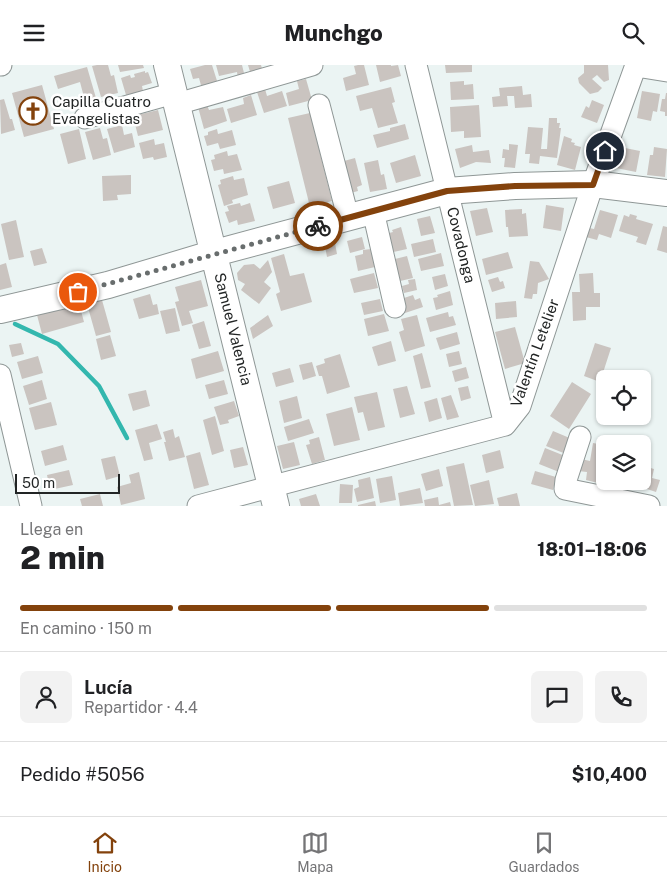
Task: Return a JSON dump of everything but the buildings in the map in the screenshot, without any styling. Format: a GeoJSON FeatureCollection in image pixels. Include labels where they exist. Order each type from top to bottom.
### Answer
{"type":"FeatureCollection","features":[{"type":"Feature","properties":{"kind":"main road","name":"Samuel Valencia"},"geometry":{"type":"LineString","coordinates":[[167,65],[274,496]]}},
{"type":"Feature","properties":{"kind":"main road"},"geometry":{"type":"LineString","coordinates":[[0,310],[108,285],[215,253],[447,191],[515,186],[593,185],[667,193]]}},
{"type":"Feature","properties":{"kind":"street"},"geometry":{"type":"LineString","coordinates":[[85,118],[175,99],[312,65]]}},
{"type":"Feature","properties":{"kind":"street","name":"Covadonga"},"geometry":{"type":"LineString","coordinates":[[416,65],[505,425]]}},
{"type":"Feature","properties":{"kind":"street"},"geometry":{"type":"LineString","coordinates":[[636,65],[667,71]]}},
{"type":"Feature","properties":{"kind":"street","name":"Valentín Letelier"},"geometry":{"type":"LineString","coordinates":[[198,506],[274,496],[505,425],[520,406],[593,185],[636,65]]}},
{"type":"Feature","properties":{"kind":"street"},"geometry":{"type":"LineString","coordinates":[[319,105],[348,217]]}},
{"type":"Feature","properties":{"kind":"street"},"geometry":{"type":"LineString","coordinates":[[373,211],[395,307]]}},
{"type":"Feature","properties":{"kind":"street"},"geometry":{"type":"LineString","coordinates":[[0,375],[31,506]]}},
{"type":"Feature","properties":{"kind":"street"},"geometry":{"type":"LineString","coordinates":[[580,437],[566,480],[565,489],[649,506]]}},
{"type":"Feature","properties":{"kind":"waterway"},"geometry":{"type":"LineString","coordinates":[[15,324],[58,344],[99,386],[127,438]]}},
{"type":"Feature","properties":{"kind":"way so far"},"geometry":{"type":"LineString","coordinates":[[78,292],[318,226]]}},
{"type":"Feature","properties":{"kind":"place","name":"Capilla Cuatro Evangelistas"},"geometry":{"type":"Point","coordinates":[33,111]}},
{"type":"Feature","properties":{"kind":"route"},"geometry":{"type":"LineString","coordinates":[[318,226],[447,191],[515,186],[593,185],[605,151]]}}]}
